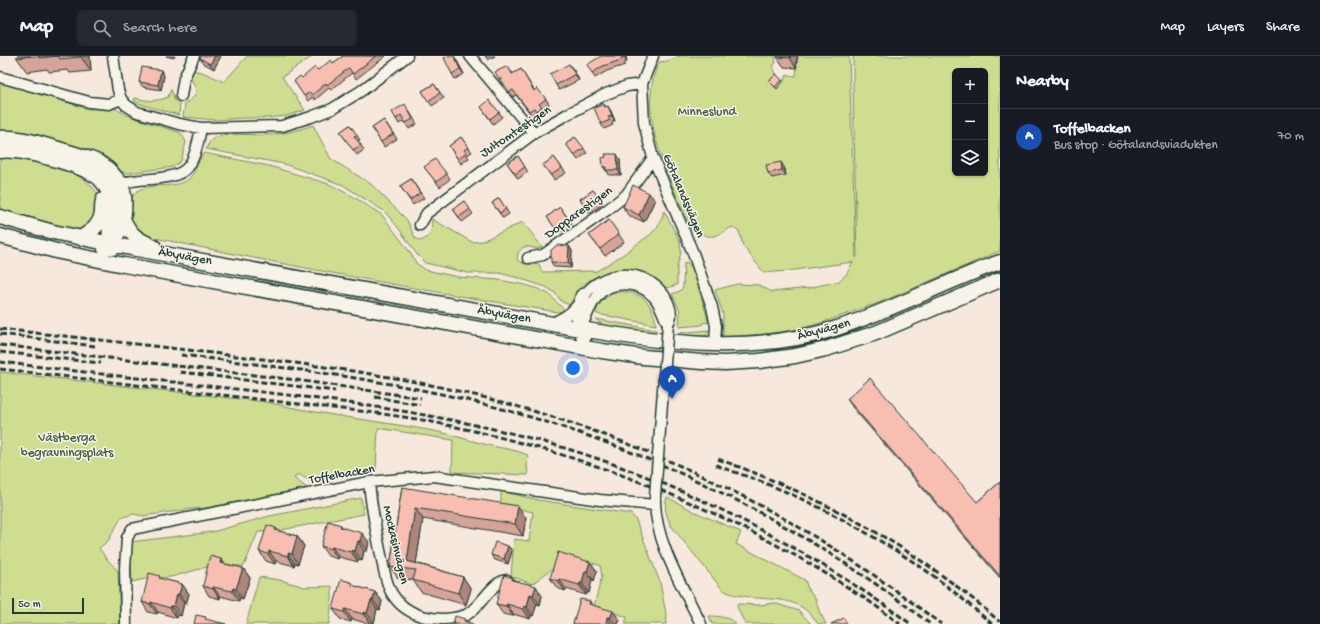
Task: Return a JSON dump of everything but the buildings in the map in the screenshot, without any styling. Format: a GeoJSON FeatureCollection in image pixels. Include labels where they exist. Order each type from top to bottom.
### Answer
{"type":"FeatureCollection","features":[{"type":"Feature","properties":{"kind":"street"},"geometry":{"type":"LineString","coordinates":[[113,56],[119,94],[126,105],[137,112],[184,125],[201,128],[282,126],[311,117],[332,109],[344,102],[407,56]]}},
{"type":"Feature","properties":{"kind":"street"},"geometry":{"type":"LineString","coordinates":[[181,96],[184,78],[194,56]]}},
{"type":"Feature","properties":{"kind":"street"},"geometry":{"type":"LineString","coordinates":[[470,56],[534,133]]}},
{"type":"Feature","properties":{"kind":"street","name":"Götalandsvägen"},"geometry":{"type":"LineString","coordinates":[[653,56],[642,84],[644,123],[653,158],[693,253],[712,307],[716,326],[715,345]]}},
{"type":"Feature","properties":{"kind":"street"},"geometry":{"type":"LineString","coordinates":[[0,77],[89,102],[109,104],[119,94]]}},
{"type":"Feature","properties":{"kind":"street","name":"Jultomtestigen"},"geometry":{"type":"LineString","coordinates":[[420,225],[427,213],[534,133],[606,94],[627,86],[642,84]]}},
{"type":"Feature","properties":{"kind":"street"},"geometry":{"type":"LineString","coordinates":[[81,238],[93,230],[98,224],[102,215],[103,202],[107,189],[120,183],[173,176],[188,168],[192,160],[201,128]]}},
{"type":"Feature","properties":{"kind":"street"},"geometry":{"type":"LineString","coordinates":[[0,138],[43,144],[97,162],[109,170],[120,183],[125,201],[123,219],[120,233],[111,244],[98,251],[60,252]]}},
{"type":"Feature","properties":{"kind":"street"},"geometry":{"type":"LineString","coordinates":[[0,151],[17,151],[33,154],[88,171],[99,178],[110,196],[111,244],[124,265]]}},
{"type":"Feature","properties":{"kind":"street","name":"Dopparestigen"},"geometry":{"type":"LineString","coordinates":[[528,258],[543,255],[626,195],[653,158]]}},
{"type":"Feature","properties":{"kind":"street","name":"Åbyvägen"},"geometry":{"type":"LineString","coordinates":[[0,217],[81,238],[111,244],[551,324],[653,339],[715,345],[738,345],[780,341],[805,337],[833,329],[859,320],[1000,262]]}},
{"type":"Feature","properties":{"kind":"street"},"geometry":{"type":"LineString","coordinates":[[123,219],[128,230],[138,239],[171,254]]}},
{"type":"Feature","properties":{"kind":"street","name":"Åbyvägen"},"geometry":{"type":"LineString","coordinates":[[0,236],[60,252],[124,265],[602,351],[692,361],[725,363],[759,361],[795,356],[826,349],[876,333],[1000,280]]}},
{"type":"Feature","properties":{"kind":"street"},"geometry":{"type":"LineString","coordinates":[[551,324],[573,310],[587,291],[594,285],[609,277],[622,274],[641,278],[653,284],[665,297],[671,315],[668,324],[655,501],[660,534],[667,553],[701,624]]}},
{"type":"Feature","properties":{"kind":"street"},"geometry":{"type":"LineString","coordinates":[[530,338],[564,336],[580,329],[591,306],[599,295],[609,288],[621,284],[639,287],[654,296],[668,324]]}},
{"type":"Feature","properties":{"kind":"street"},"geometry":{"type":"LineString","coordinates":[[583,296],[578,321],[580,329],[592,345],[602,351]]}},
{"type":"Feature","properties":{"kind":"street"},"geometry":{"type":"LineString","coordinates":[[692,361],[710,354],[715,345]]}},
{"type":"Feature","properties":{"kind":"street","name":"Toffelbacken"},"geometry":{"type":"LineString","coordinates":[[126,624],[126,543],[132,529],[369,482],[434,476],[600,500],[655,501]]}},
{"type":"Feature","properties":{"kind":"street","name":"Mockasinvägen"},"geometry":{"type":"LineString","coordinates":[[369,482],[385,575],[390,590],[409,611],[426,620],[447,621],[457,618],[466,615],[474,609],[496,584],[502,580],[507,580]]}},
{"type":"Feature","properties":{"kind":"green space"},"geometry":{"type":"Polygon","coordinates":[[[247,56],[313,56],[282,77],[305,110],[286,116],[265,118],[216,120],[183,117],[185,103],[194,96],[196,92],[188,71],[192,70],[201,72],[224,82],[247,56]]]}},
{"type":"Feature","properties":{"kind":"green space","name":"Minneslund"},"geometry":{"type":"Polygon","coordinates":[[[680,56],[775,56],[776,63],[773,66],[777,75],[783,82],[787,75],[796,76],[798,56],[849,56],[856,258],[853,56],[1000,56],[1000,251],[881,302],[821,323],[795,330],[723,337],[723,314],[715,290],[737,284],[759,285],[772,292],[809,288],[839,281],[846,275],[853,262],[764,273],[743,246],[739,231],[732,227],[721,234],[708,236],[691,229],[665,169],[653,125],[651,104],[652,82],[659,62],[667,61],[680,56]]]}},
{"type":"Feature","properties":{"kind":"green space"},"geometry":{"type":"Polygon","coordinates":[[[0,82],[89,109],[114,108],[129,116],[181,133],[186,142],[181,161],[173,167],[129,173],[122,172],[114,168],[0,133],[0,82]]]}},
{"type":"Feature","properties":{"kind":"green space"},"geometry":{"type":"Polygon","coordinates":[[[171,89],[175,101],[180,104],[179,115],[134,101],[135,98],[144,100],[164,99],[168,97],[171,89]]]}},
{"type":"Feature","properties":{"kind":"green space"},"geometry":{"type":"Polygon","coordinates":[[[313,125],[331,159],[371,184],[407,220],[415,238],[421,241],[429,235],[432,219],[472,242],[482,241],[523,222],[542,247],[537,249],[523,247],[518,253],[517,260],[528,264],[539,264],[542,272],[597,271],[624,254],[651,234],[659,225],[664,211],[680,241],[681,252],[677,267],[677,285],[664,289],[648,274],[637,271],[619,270],[601,274],[586,283],[575,295],[570,305],[562,302],[554,292],[546,287],[515,277],[499,273],[468,273],[425,263],[384,211],[343,185],[284,164],[206,149],[212,139],[221,135],[273,134],[294,131],[313,125]]]}},
{"type":"Feature","properties":{"kind":"green space"},"geometry":{"type":"Polygon","coordinates":[[[204,153],[269,166],[329,184],[354,197],[382,215],[417,264],[426,270],[458,277],[499,280],[526,285],[549,294],[565,311],[558,312],[507,304],[354,277],[252,258],[137,233],[130,213],[130,206],[132,197],[137,191],[152,186],[179,184],[186,181],[192,175],[204,153]]]}},
{"type":"Feature","properties":{"kind":"green space"},"geometry":{"type":"Polygon","coordinates":[[[0,156],[25,159],[58,167],[86,181],[95,191],[99,202],[91,226],[79,231],[63,228],[0,210],[0,156]]]}},
{"type":"Feature","properties":{"kind":"green space"},"geometry":{"type":"Polygon","coordinates":[[[687,262],[693,269],[708,323],[704,322],[702,325],[679,327],[680,311],[672,294],[680,291],[683,287],[684,263],[687,262]]]}},
{"type":"Feature","properties":{"kind":"green space"},"geometry":{"type":"Polygon","coordinates":[[[618,292],[634,294],[645,300],[652,310],[656,325],[597,314],[596,311],[602,301],[608,296],[618,292]]]}},
{"type":"Feature","properties":{"kind":"green space"},"geometry":{"type":"Polygon","coordinates":[[[596,319],[656,330],[656,336],[608,327],[602,325],[596,319]]]}},
{"type":"Feature","properties":{"kind":"green space"},"geometry":{"type":"Polygon","coordinates":[[[709,330],[706,336],[701,338],[679,337],[678,333],[709,330]]]}},
{"type":"Feature","properties":{"kind":"green space","name":"Västberga begravningsplats"},"geometry":{"type":"Polygon","coordinates":[[[0,372],[266,402],[287,407],[434,431],[528,455],[528,475],[452,472],[453,440],[378,428],[376,470],[310,481],[298,474],[294,478],[307,488],[206,508],[143,516],[133,514],[121,518],[108,541],[99,548],[118,571],[120,624],[0,624],[0,372]]]}},
{"type":"Feature","properties":{"kind":"green space"},"geometry":{"type":"Polygon","coordinates":[[[501,491],[538,500],[631,514],[636,520],[660,582],[667,619],[666,624],[625,624],[627,617],[594,606],[602,576],[600,565],[562,556],[554,567],[532,584],[511,576],[514,539],[529,541],[533,512],[501,505],[501,491]]]}},
{"type":"Feature","properties":{"kind":"green space"},"geometry":{"type":"Polygon","coordinates":[[[667,497],[693,511],[741,532],[736,544],[805,580],[808,589],[816,600],[819,611],[826,624],[818,624],[802,607],[794,603],[775,599],[754,598],[737,595],[722,589],[672,527],[666,513],[665,505],[667,497]]]}},
{"type":"Feature","properties":{"kind":"green space"},"geometry":{"type":"Polygon","coordinates":[[[361,498],[364,514],[276,531],[258,532],[244,566],[211,566],[171,577],[145,579],[132,582],[130,542],[212,532],[270,516],[361,498]]]}},
{"type":"Feature","properties":{"kind":"green space"},"geometry":{"type":"Polygon","coordinates":[[[259,577],[280,580],[305,587],[332,586],[329,624],[246,624],[259,577]]]}},
{"type":"Feature","properties":{"kind":"green space"},"geometry":{"type":"Polygon","coordinates":[[[774,603],[799,611],[811,624],[745,624],[737,607],[738,604],[760,605],[774,603]]]}},
{"type":"Feature","properties":{"kind":"green space"},"geometry":{"type":"Polygon","coordinates":[[[709,616],[727,618],[736,624],[712,624],[709,616]]]}},
{"type":"Feature","properties":{"kind":"railway"},"geometry":{"type":"LineString","coordinates":[[0,329],[249,357],[364,373],[449,389],[498,401],[545,415],[639,448],[685,468],[774,513],[849,558],[941,624]]}},
{"type":"Feature","properties":{"kind":"railway"},"geometry":{"type":"LineString","coordinates":[[0,334],[95,346]]}},
{"type":"Feature","properties":{"kind":"railway"},"geometry":{"type":"LineString","coordinates":[[0,345],[296,380],[421,398]]}},
{"type":"Feature","properties":{"kind":"railway"},"geometry":{"type":"LineString","coordinates":[[0,352],[101,363]]}},
{"type":"Feature","properties":{"kind":"railway"},"geometry":{"type":"LineString","coordinates":[[181,355],[316,372],[417,389],[515,412],[579,433],[641,456],[702,483],[762,514],[820,547],[876,584],[930,624]]}},
{"type":"Feature","properties":{"kind":"railway"},"geometry":{"type":"LineString","coordinates":[[0,362],[351,403],[422,414],[526,437],[578,452],[629,470],[727,512],[775,537],[821,564],[867,593],[911,624]]}},
{"type":"Feature","properties":{"kind":"railway"},"geometry":{"type":"LineString","coordinates":[[0,369],[404,417],[489,435],[545,450],[600,467],[654,487],[707,510],[758,535],[809,563],[858,594],[900,624]]}},
{"type":"Feature","properties":{"kind":"railway"},"geometry":{"type":"LineString","coordinates":[[180,372],[335,391]]}},
{"type":"Feature","properties":{"kind":"railway"},"geometry":{"type":"LineString","coordinates":[[375,397],[420,405]]}},
{"type":"Feature","properties":{"kind":"railway"},"geometry":{"type":"LineString","coordinates":[[718,459],[794,490],[867,527],[936,571],[1000,622]]}},
{"type":"Feature","properties":{"kind":"railway"},"geometry":{"type":"LineString","coordinates":[[716,465],[761,481],[808,502],[867,533],[933,575],[992,624]]}},
{"type":"Feature","properties":{"kind":"place","name":"Toffelbacken"},"geometry":{"type":"Point","coordinates":[672,399]}}]}
